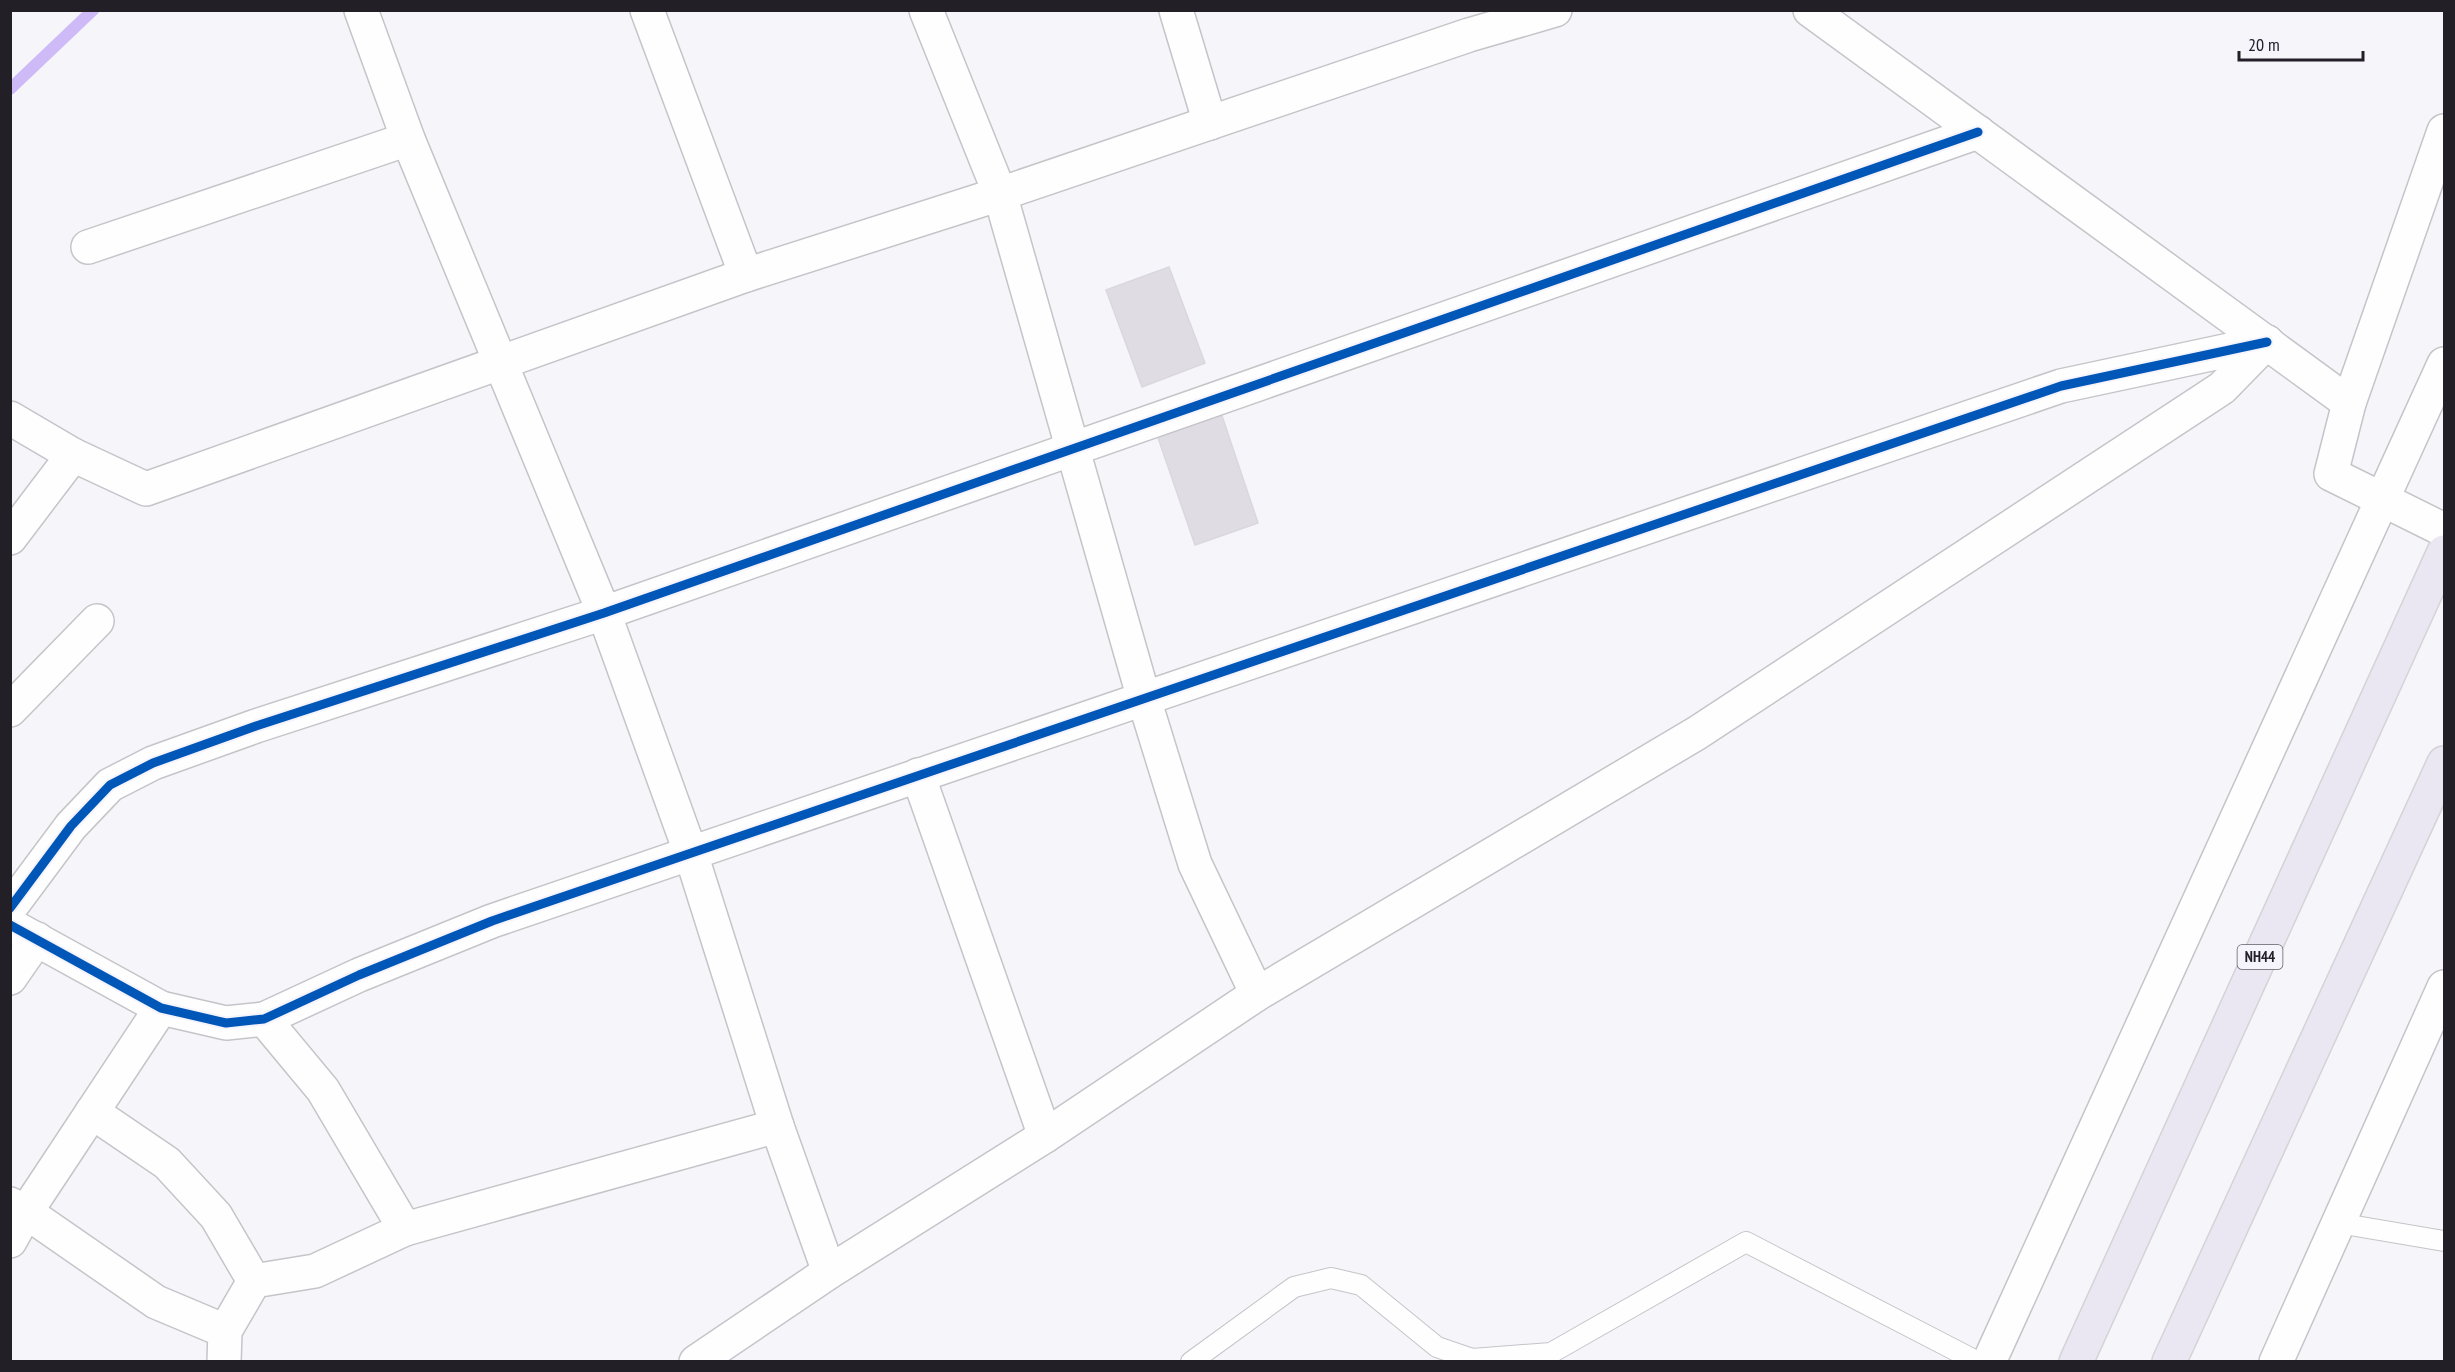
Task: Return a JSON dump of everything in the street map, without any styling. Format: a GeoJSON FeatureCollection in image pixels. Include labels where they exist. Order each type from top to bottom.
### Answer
{"type":"FeatureCollection","features":[{"type":"Feature","properties":{"kind":"highway","name":"NH44"},"geometry":{"type":"LineString","coordinates":[[2076,1362],[2445,552]]}},
{"type":"Feature","properties":{"kind":"highway"},"geometry":{"type":"LineString","coordinates":[[2169,1362],[2445,763]]}},
{"type":"Feature","properties":{"kind":"street"},"geometry":{"type":"LineString","coordinates":[[361,10],[408,139],[604,613],[691,854],[777,1126],[829,1272]]}},
{"type":"Feature","properties":{"kind":"street"},"geometry":{"type":"LineString","coordinates":[[647,10],[746,275]]}},
{"type":"Feature","properties":{"kind":"street"},"geometry":{"type":"LineString","coordinates":[[926,10],[1000,194],[1144,699],[1195,864],[1257,994]]}},
{"type":"Feature","properties":{"kind":"street"},"geometry":{"type":"LineString","coordinates":[[1176,10],[1210,123]]}},
{"type":"Feature","properties":{"kind":"street"},"geometry":{"type":"LineString","coordinates":[[10,418],[74,455],[146,489],[746,275],[1000,194],[1210,123],[1466,22],[1555,10]]}},
{"type":"Feature","properties":{"kind":"street"},"geometry":{"type":"LineString","coordinates":[[1810,10],[2349,403]]}},
{"type":"Feature","properties":{"kind":"street"},"geometry":{"type":"LineString","coordinates":[[2445,131],[2349,403],[2331,474],[2445,530]]}},
{"type":"Feature","properties":{"kind":"street"},"geometry":{"type":"LineString","coordinates":[[10,908],[71,826],[110,784],[153,763],[256,726],[604,613],[1978,132]]}},
{"type":"Feature","properties":{"kind":"street"},"geometry":{"type":"LineString","coordinates":[[88,247],[408,139]]}},
{"type":"Feature","properties":{"kind":"street"},"geometry":{"type":"LineString","coordinates":[[10,978],[24,932],[161,1008],[226,1023],[264,1019],[359,975],[492,921],[2061,386],[2267,342]]}},
{"type":"Feature","properties":{"kind":"street"},"geometry":{"type":"LineString","coordinates":[[696,1362],[829,1272],[1045,1136],[1257,994],[1697,733],[2222,388],[2267,342]]}},
{"type":"Feature","properties":{"kind":"street"},"geometry":{"type":"LineString","coordinates":[[1989,1362],[2445,364]]}},
{"type":"Feature","properties":{"kind":"street"},"geometry":{"type":"LineString","coordinates":[[10,538],[74,455]]}},
{"type":"Feature","properties":{"kind":"street"},"geometry":{"type":"LineString","coordinates":[[10,710],[97,621]]}},
{"type":"Feature","properties":{"kind":"street"},"geometry":{"type":"LineString","coordinates":[[918,775],[1045,1136]]}},
{"type":"Feature","properties":{"kind":"street"},"geometry":{"type":"LineString","coordinates":[[2276,1362],[2445,987]]}},
{"type":"Feature","properties":{"kind":"street"},"geometry":{"type":"LineString","coordinates":[[10,1241],[18,1208],[92,1112],[161,1008]]}},
{"type":"Feature","properties":{"kind":"street"},"geometry":{"type":"LineString","coordinates":[[264,1019],[322,1090],[405,1229]]}},
{"type":"Feature","properties":{"kind":"street"},"geometry":{"type":"LineString","coordinates":[[92,1112],[166,1162],[216,1216],[254,1281]]}},
{"type":"Feature","properties":{"kind":"street"},"geometry":{"type":"LineString","coordinates":[[254,1281],[315,1271],[405,1229],[777,1126]]}},
{"type":"Feature","properties":{"kind":"street"},"geometry":{"type":"LineString","coordinates":[[18,1208],[224,1346],[254,1281]]}},
{"type":"Feature","properties":{"kind":"lane"},"geometry":{"type":"LineString","coordinates":[[2338,1223],[2445,1241]]}},
{"type":"Feature","properties":{"kind":"lane"},"geometry":{"type":"LineString","coordinates":[[1191,1362],[1294,1287],[1331,1278],[1361,1285],[1437,1347],[1472,1359],[1548,1357],[1746,1242],[1978,1362]]}},
{"type":"Feature","properties":{"kind":"building"},"geometry":{"type":"Polygon","coordinates":[[[1169,267],[1205,363],[1142,387],[1106,290],[1169,267]]]}},
{"type":"Feature","properties":{"kind":"building"},"geometry":{"type":"Polygon","coordinates":[[[1220,410],[1258,523],[1195,545],[1156,432],[1220,410]]]}},
{"type":"Feature","properties":{"kind":"waterway"},"geometry":{"type":"LineString","coordinates":[[10,89],[93,10]]}},
{"type":"Feature","properties":{"kind":"cycle path"},"geometry":{"type":"LineString","coordinates":[[10,908],[71,826],[110,785],[153,763],[256,726],[604,613],[1978,132]]}},
{"type":"Feature","properties":{"kind":"cycle path"},"geometry":{"type":"LineString","coordinates":[[10,925],[161,1008],[226,1023],[264,1019],[359,975],[492,921],[2061,386],[2267,342]]}}]}
